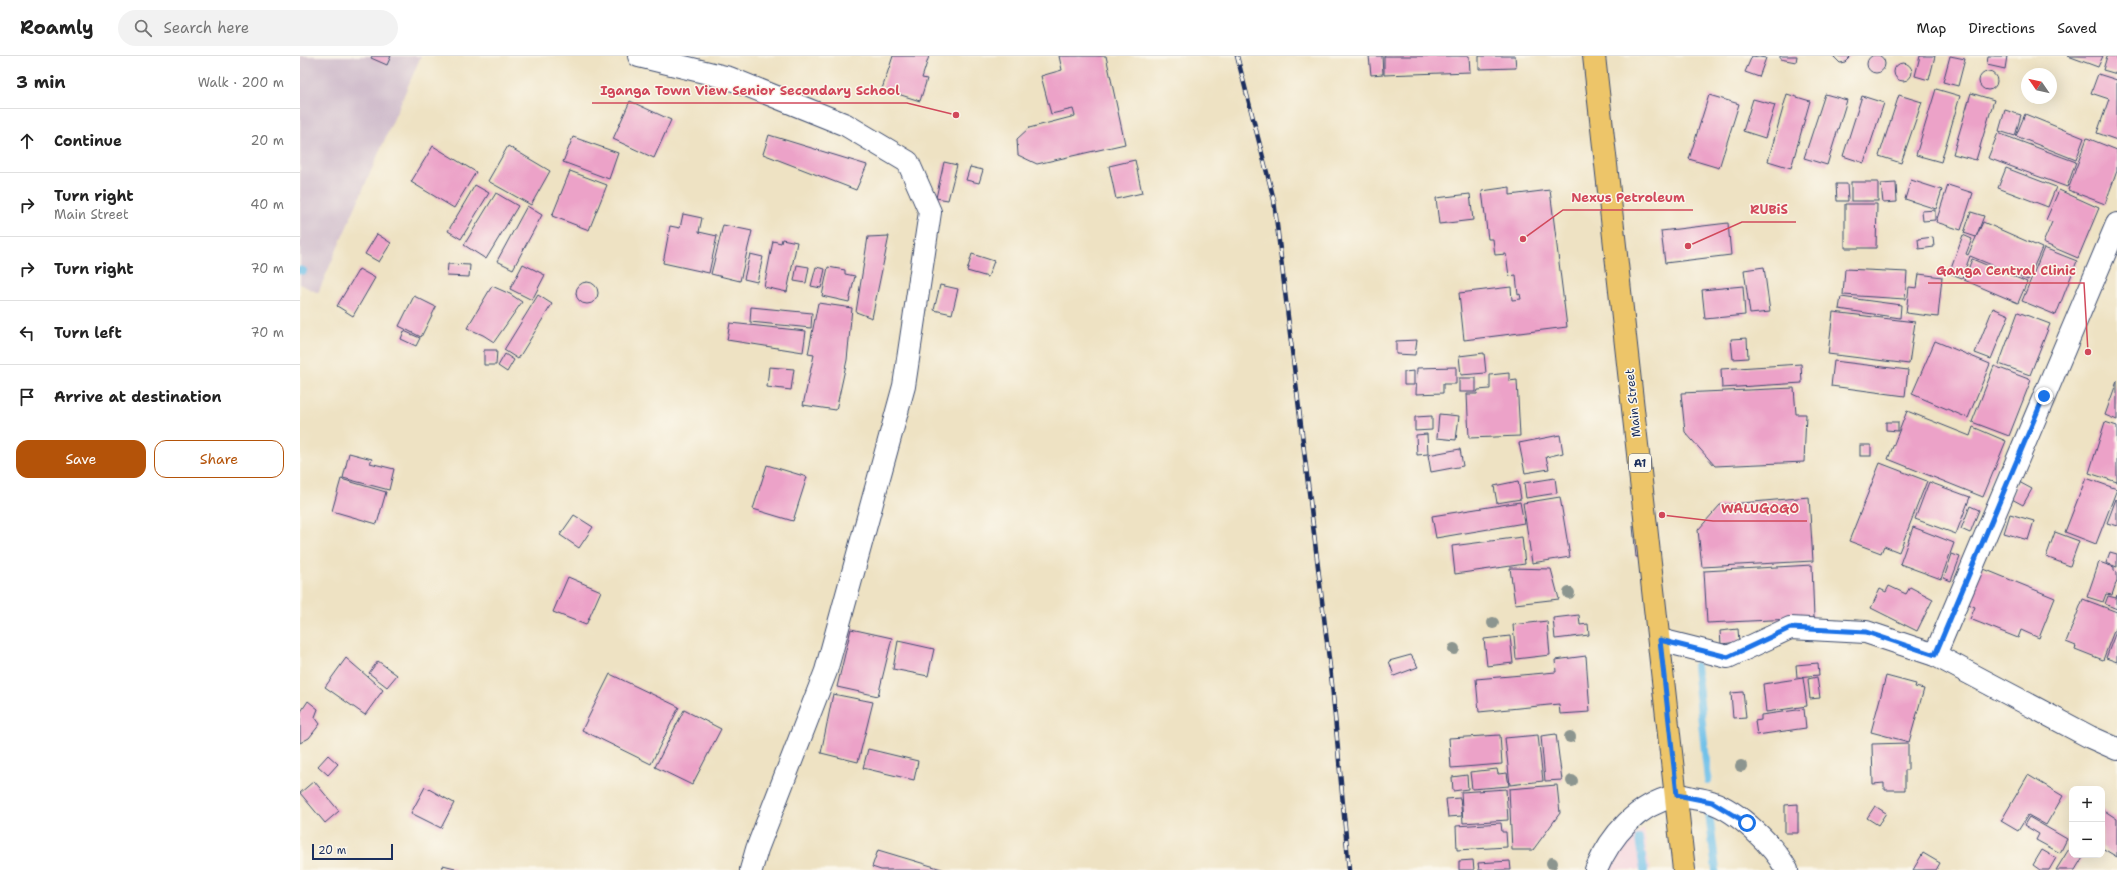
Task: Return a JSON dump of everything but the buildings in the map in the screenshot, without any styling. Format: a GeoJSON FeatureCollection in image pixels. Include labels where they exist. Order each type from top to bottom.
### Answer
{"type":"FeatureCollection","features":[{"type":"Feature","properties":{"kind":"main road","name":"Main Street"},"geometry":{"type":"LineString","coordinates":[[1594,56],[1660,640],[1684,870]]}},
{"type":"Feature","properties":{"kind":"street"},"geometry":{"type":"LineString","coordinates":[[640,56],[729,78],[846,125],[908,162],[930,212],[904,386],[826,671],[757,849],[751,870]]}},
{"type":"Feature","properties":{"kind":"street"},"geometry":{"type":"LineString","coordinates":[[1935,655],[2117,224]]}},
{"type":"Feature","properties":{"kind":"street"},"geometry":{"type":"LineString","coordinates":[[1660,640],[1728,657],[1790,628],[1866,632],[1935,655],[2090,737],[2117,749]]}},
{"type":"Feature","properties":{"kind":"street"},"geometry":{"type":"LineString","coordinates":[[1596,870],[1604,851],[1626,823],[1649,806],[1677,795],[1712,802],[1747,823],[1779,855],[1787,870]]}},
{"type":"Feature","properties":{"kind":"shaded area"},"geometry":{"type":"Polygon","coordinates":[[[300,56],[421,56],[318,293],[300,284],[300,56]]]}},
{"type":"Feature","properties":{"kind":"shaded area"},"geometry":{"type":"Polygon","coordinates":[[[1644,828],[1650,870],[1607,870],[1619,848],[1644,828]]]}},
{"type":"Feature","properties":{"kind":"waterway"},"geometry":{"type":"LineString","coordinates":[[1696,666],[1708,780]]}},
{"type":"Feature","properties":{"kind":"waterway"},"geometry":{"type":"LineString","coordinates":[[1709,813],[1716,870]]}},
{"type":"Feature","properties":{"kind":"waterway"},"geometry":{"type":"LineString","coordinates":[[1639,839],[1644,870]]}},
{"type":"Feature","properties":{"kind":"railway"},"geometry":{"type":"LineString","coordinates":[[1237,56],[1274,200],[1332,684],[1349,870]]}},
{"type":"Feature","properties":{"kind":"place","name":"Iganga Town View Senior Secondary School"},"geometry":{"type":"Point","coordinates":[956,115]}},
{"type":"Feature","properties":{"kind":"place","name":"Nexus Petroleum"},"geometry":{"type":"Point","coordinates":[1523,239]}},
{"type":"Feature","properties":{"kind":"place","name":"RUBiS"},"geometry":{"type":"Point","coordinates":[1688,246]}},
{"type":"Feature","properties":{"kind":"place","name":"Ganga Central Clinic"},"geometry":{"type":"Point","coordinates":[2088,352]}},
{"type":"Feature","properties":{"kind":"place","name":"WALUGOGO"},"geometry":{"type":"Point","coordinates":[1662,515]}},
{"type":"Feature","properties":{"kind":"route"},"geometry":{"type":"LineString","coordinates":[[1747,823],[1712,802],[1677,795],[1660,640],[1728,657],[1790,628],[1866,632],[1935,655],[2044,396]]}}]}
